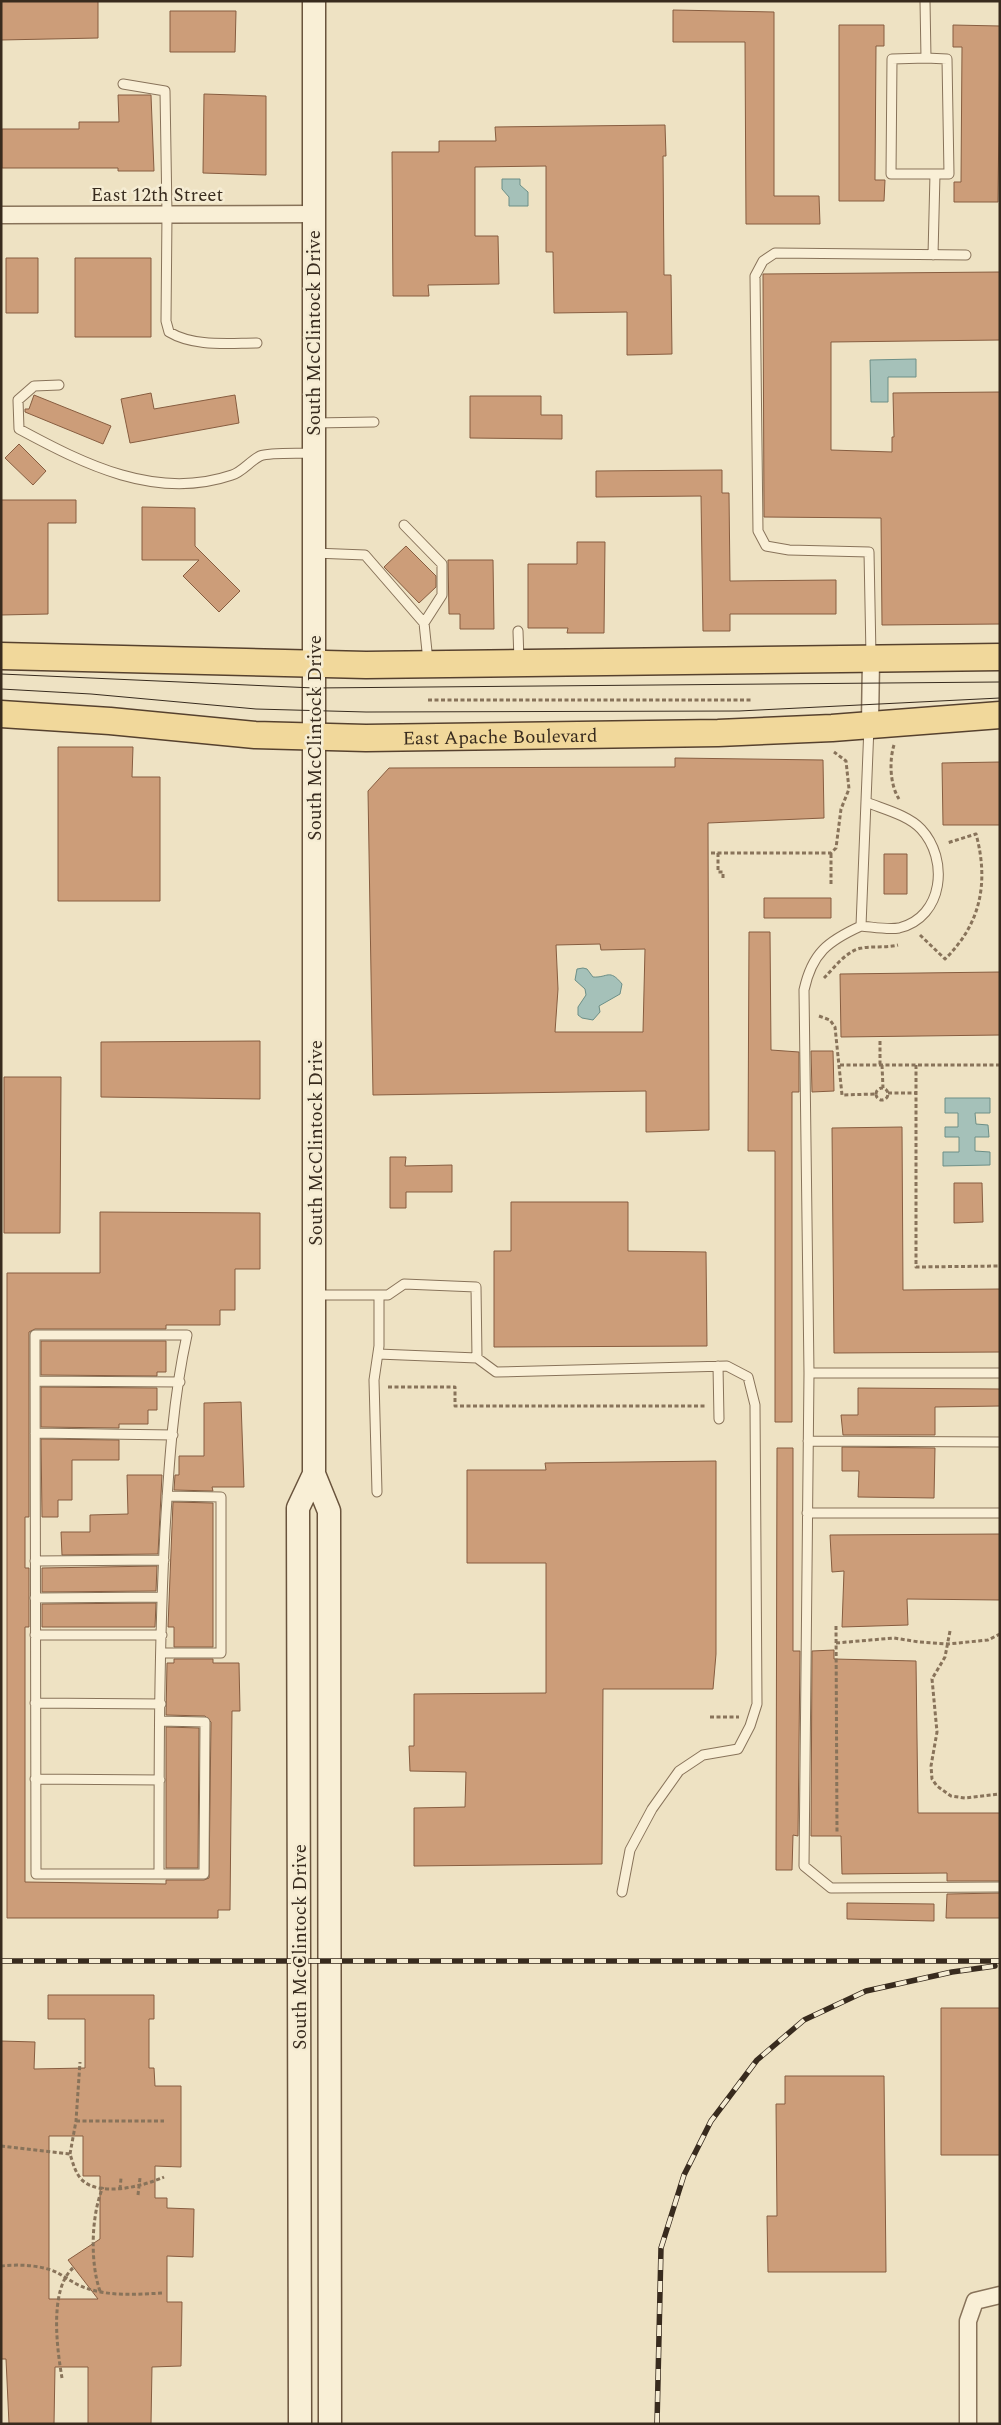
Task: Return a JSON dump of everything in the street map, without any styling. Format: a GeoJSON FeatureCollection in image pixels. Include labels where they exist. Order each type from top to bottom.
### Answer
{"type":"FeatureCollection","features":[{"type":"Feature","properties":{"kind":"main road","name":"South McClintock Drive"},"geometry":{"type":"LineString","coordinates":[[314,1],[314,1474],[329,1511],[330,2424]]}},
{"type":"Feature","properties":{"kind":"main road"},"geometry":{"type":"LineString","coordinates":[[1,656],[314,664],[519,664],[1000,657]]}},
{"type":"Feature","properties":{"kind":"main road","name":"East Apache Boulevard"},"geometry":{"type":"LineString","coordinates":[[1,714],[110,720],[255,735],[314,737],[718,732],[832,728],[1000,715]]}},
{"type":"Feature","properties":{"kind":"main road","name":"South McClintock Drive"},"geometry":{"type":"LineString","coordinates":[[300,2424],[298,1508],[314,1474]]}},
{"type":"Feature","properties":{"kind":"street","name":"East 12th Street"},"geometry":{"type":"LineString","coordinates":[[1,215],[313,214]]}},
{"type":"Feature","properties":{"kind":"street"},"geometry":{"type":"LineString","coordinates":[[870,724],[871,659]]}},
{"type":"Feature","properties":{"kind":"street"},"geometry":{"type":"LineString","coordinates":[[968,2424],[968,2321],[975,2302],[1000,2295]]}},
{"type":"Feature","properties":{"kind":"lane"},"geometry":{"type":"LineString","coordinates":[[925,1],[926,58]]}},
{"type":"Feature","properties":{"kind":"lane"},"geometry":{"type":"LineString","coordinates":[[926,58],[947,59],[949,174],[891,174],[892,59],[926,58]]}},
{"type":"Feature","properties":{"kind":"lane"},"geometry":{"type":"LineString","coordinates":[[123,84],[165,92],[166,321],[169,332],[179,338],[204,343],[257,343]]}},
{"type":"Feature","properties":{"kind":"lane"},"geometry":{"type":"LineString","coordinates":[[933,255],[935,174]]}},
{"type":"Feature","properties":{"kind":"lane"},"geometry":{"type":"LineString","coordinates":[[871,659],[869,552],[789,550],[766,546],[758,531],[755,276],[763,261],[775,253],[966,255]]}},
{"type":"Feature","properties":{"kind":"lane"},"geometry":{"type":"LineString","coordinates":[[59,385],[34,386],[18,400],[19,428],[74,459],[143,482],[188,485],[233,475],[261,456],[313,454]]}},
{"type":"Feature","properties":{"kind":"lane"},"geometry":{"type":"LineString","coordinates":[[313,423],[374,422]]}},
{"type":"Feature","properties":{"kind":"lane"},"geometry":{"type":"LineString","coordinates":[[404,525],[442,564],[442,595],[424,623]]}},
{"type":"Feature","properties":{"kind":"lane"},"geometry":{"type":"LineString","coordinates":[[314,552],[365,555],[424,623],[429,664]]}},
{"type":"Feature","properties":{"kind":"lane"},"geometry":{"type":"LineString","coordinates":[[518,631],[519,664]]}},
{"type":"Feature","properties":{"kind":"lane"},"geometry":{"type":"LineString","coordinates":[[861,926],[865,884],[866,802],[870,724]]}},
{"type":"Feature","properties":{"kind":"lane"},"geometry":{"type":"LineString","coordinates":[[866,802],[898,815],[920,828],[935,850],[939,871],[938,890],[930,907],[916,921],[898,928],[861,926],[840,936],[822,950],[808,970],[804,990],[809,1372],[804,1866],[831,1888],[1000,1887]]}},
{"type":"Feature","properties":{"kind":"lane"},"geometry":{"type":"LineString","coordinates":[[315,1295],[388,1295],[404,1284],[476,1287],[477,1358]]}},
{"type":"Feature","properties":{"kind":"lane"},"geometry":{"type":"LineString","coordinates":[[377,1492],[375,1388],[378,1354],[379,1295]]}},
{"type":"Feature","properties":{"kind":"lane"},"geometry":{"type":"LineString","coordinates":[[159,1874],[160,1720],[162,1597],[167,1496],[173,1435],[187,1335],[35,1335],[36,1874],[159,1874],[204,1874],[205,1722],[160,1720]]}},
{"type":"Feature","properties":{"kind":"lane"},"geometry":{"type":"LineString","coordinates":[[378,1354],[477,1358],[496,1372],[727,1366],[748,1377],[755,1405],[757,1704],[750,1726],[738,1749],[704,1755],[679,1771],[652,1809],[630,1850],[622,1892]]}},
{"type":"Feature","properties":{"kind":"lane"},"geometry":{"type":"LineString","coordinates":[[718,1366],[719,1419]]}},
{"type":"Feature","properties":{"kind":"lane"},"geometry":{"type":"LineString","coordinates":[[809,1372],[1000,1372]]}},
{"type":"Feature","properties":{"kind":"lane"},"geometry":{"type":"LineString","coordinates":[[35,1381],[180,1382]]}},
{"type":"Feature","properties":{"kind":"lane"},"geometry":{"type":"LineString","coordinates":[[35,1433],[173,1435]]}},
{"type":"Feature","properties":{"kind":"lane"},"geometry":{"type":"LineString","coordinates":[[808,1442],[1000,1442]]}},
{"type":"Feature","properties":{"kind":"lane"},"geometry":{"type":"LineString","coordinates":[[161,1653],[221,1653],[222,1497],[167,1496]]}},
{"type":"Feature","properties":{"kind":"lane"},"geometry":{"type":"LineString","coordinates":[[808,1513],[1000,1513]]}},
{"type":"Feature","properties":{"kind":"lane"},"geometry":{"type":"LineString","coordinates":[[35,1561],[164,1560]]}},
{"type":"Feature","properties":{"kind":"lane"},"geometry":{"type":"LineString","coordinates":[[35,1598],[162,1597]]}},
{"type":"Feature","properties":{"kind":"lane"},"geometry":{"type":"LineString","coordinates":[[35,1635],[162,1635]]}},
{"type":"Feature","properties":{"kind":"lane"},"geometry":{"type":"LineString","coordinates":[[35,1704],[161,1704]]}},
{"type":"Feature","properties":{"kind":"lane"},"geometry":{"type":"LineString","coordinates":[[35,1779],[160,1780]]}},
{"type":"Feature","properties":{"kind":"path"},"geometry":{"type":"LineString","coordinates":[[428,700],[751,700]]}},
{"type":"Feature","properties":{"kind":"path"},"geometry":{"type":"LineString","coordinates":[[711,853],[831,853],[836,848],[841,809],[849,789],[846,760],[832,750]]}},
{"type":"Feature","properties":{"kind":"path"},"geometry":{"type":"LineString","coordinates":[[718,853],[718,872],[723,872],[723,879]]}},
{"type":"Feature","properties":{"kind":"path"},"geometry":{"type":"LineString","coordinates":[[831,853],[831,884]]}},
{"type":"Feature","properties":{"kind":"path"},"geometry":{"type":"LineString","coordinates":[[880,1040],[883,1088],[888,1093],[916,1093]]}},
{"type":"Feature","properties":{"kind":"path"},"geometry":{"type":"LineString","coordinates":[[840,1065],[1000,1064]]}},
{"type":"Feature","properties":{"kind":"path"},"geometry":{"type":"LineString","coordinates":[[916,1065],[916,1267],[1000,1266]]}},
{"type":"Feature","properties":{"kind":"path"},"geometry":{"type":"LineString","coordinates":[[883,1088],[876,1090],[877,1098],[884,1099],[888,1093]]}},
{"type":"Feature","properties":{"kind":"path"},"geometry":{"type":"LineString","coordinates":[[375,1388],[456,1386],[456,1406],[719,1406]]}},
{"type":"Feature","properties":{"kind":"path"},"geometry":{"type":"LineString","coordinates":[[836,1626],[837,1834]]}},
{"type":"Feature","properties":{"kind":"path"},"geometry":{"type":"LineString","coordinates":[[950,1631],[945,1657],[932,1679],[937,1732],[931,1766],[932,1779],[951,1796],[965,1798],[1000,1794]]}},
{"type":"Feature","properties":{"kind":"path"},"geometry":{"type":"LineString","coordinates":[[836,1643],[894,1638],[948,1644],[988,1640],[1000,1634]]}},
{"type":"Feature","properties":{"kind":"path"},"geometry":{"type":"LineString","coordinates":[[710,1718],[740,1717],[740,1707]]}},
{"type":"Feature","properties":{"kind":"path"},"geometry":{"type":"LineString","coordinates":[[80,2062],[76,2122],[70,2154],[76,2172],[82,2180],[103,2187],[120,2189],[138,2187],[164,2177]]}},
{"type":"Feature","properties":{"kind":"path"},"geometry":{"type":"LineString","coordinates":[[76,2122],[164,2121]]}},
{"type":"Feature","properties":{"kind":"path"},"geometry":{"type":"LineString","coordinates":[[1,2146],[70,2154]]}},
{"type":"Feature","properties":{"kind":"path"},"geometry":{"type":"LineString","coordinates":[[120,2189],[121,2178]]}},
{"type":"Feature","properties":{"kind":"path"},"geometry":{"type":"LineString","coordinates":[[138,2195],[140,2178]]}},
{"type":"Feature","properties":{"kind":"path"},"geometry":{"type":"LineString","coordinates":[[100,2290],[95,2277],[94,2216],[96,2203],[103,2187]]}},
{"type":"Feature","properties":{"kind":"path"},"geometry":{"type":"LineString","coordinates":[[1,2266],[14,2264],[42,2267],[86,2288],[131,2294],[164,2292]]}},
{"type":"Feature","properties":{"kind":"path"},"geometry":{"type":"LineString","coordinates":[[62,2378],[56,2335],[61,2291],[66,2277],[73,2268]]}},
{"type":"Feature","properties":{"kind":"water"},"geometry":{"type":"Polygon","coordinates":[[[502,179],[520,179],[520,185],[528,192],[528,206],[509,206],[509,197],[502,189],[502,179]]]}},
{"type":"Feature","properties":{"kind":"water"},"geometry":{"type":"Polygon","coordinates":[[[916,359],[916,377],[888,377],[888,402],[871,402],[870,360],[916,359]]]}},
{"type":"Feature","properties":{"kind":"water"},"geometry":{"type":"Polygon","coordinates":[[[577,969],[587,969],[593,977],[611,975],[622,984],[620,994],[599,1006],[600,1012],[593,1020],[582,1018],[578,1015],[578,1007],[586,995],[585,989],[575,980],[577,969]]]}},
{"type":"Feature","properties":{"kind":"water"},"geometry":{"type":"Polygon","coordinates":[[[945,1098],[990,1098],[990,1113],[975,1113],[976,1124],[988,1125],[989,1137],[975,1137],[975,1151],[990,1152],[990,1165],[943,1166],[943,1152],[959,1152],[959,1137],[945,1137],[945,1127],[958,1127],[958,1113],[945,1113],[945,1098]]]}},
{"type":"Feature","properties":{"kind":"building"},"geometry":{"type":"Polygon","coordinates":[[[1,1],[98,1],[98,38],[1,40],[1,1]]]}},
{"type":"Feature","properties":{"kind":"building"},"geometry":{"type":"Polygon","coordinates":[[[673,10],[774,12],[774,196],[819,196],[820,224],[746,224],[745,42],[673,42],[673,10]]]}},
{"type":"Feature","properties":{"kind":"building"},"geometry":{"type":"Polygon","coordinates":[[[170,11],[236,11],[235,52],[170,52],[170,11]]]}},
{"type":"Feature","properties":{"kind":"building"},"geometry":{"type":"Polygon","coordinates":[[[839,25],[884,25],[884,46],[876,46],[875,180],[885,180],[884,201],[839,201],[839,25]]]}},
{"type":"Feature","properties":{"kind":"building"},"geometry":{"type":"Polygon","coordinates":[[[953,25],[1000,26],[998,202],[954,202],[954,182],[961,182],[962,47],[953,47],[953,25]]]}},
{"type":"Feature","properties":{"kind":"building"},"geometry":{"type":"Polygon","coordinates":[[[204,94],[266,96],[266,175],[203,173],[204,94]]]}},
{"type":"Feature","properties":{"kind":"building"},"geometry":{"type":"Polygon","coordinates":[[[118,95],[151,95],[154,171],[118,171],[118,168],[2,168],[2,129],[79,129],[79,122],[119,122],[118,95]]]}},
{"type":"Feature","properties":{"kind":"building"},"geometry":{"type":"Polygon","coordinates":[[[665,125],[666,156],[663,156],[664,275],[671,275],[672,354],[627,355],[627,312],[554,313],[553,252],[546,252],[546,166],[475,167],[475,236],[498,236],[499,284],[428,285],[429,296],[393,296],[392,152],[439,152],[439,141],[496,141],[495,127],[665,125]]]}},
{"type":"Feature","properties":{"kind":"building"},"geometry":{"type":"Polygon","coordinates":[[[6,258],[38,258],[38,313],[6,313],[6,258]]]}},
{"type":"Feature","properties":{"kind":"building"},"geometry":{"type":"Polygon","coordinates":[[[75,258],[151,258],[151,337],[75,337],[75,258]]]}},
{"type":"Feature","properties":{"kind":"building"},"geometry":{"type":"Polygon","coordinates":[[[1000,272],[1000,340],[831,342],[831,450],[892,452],[892,437],[894,437],[893,393],[1000,392],[1000,624],[882,625],[881,518],[764,517],[763,274],[1000,272]]]}},
{"type":"Feature","properties":{"kind":"building"},"geometry":{"type":"Polygon","coordinates":[[[151,393],[154,409],[235,395],[239,423],[130,443],[121,399],[151,393]]]}},
{"type":"Feature","properties":{"kind":"building"},"geometry":{"type":"Polygon","coordinates":[[[34,395],[111,426],[103,444],[25,412],[25,409],[29,409],[34,395]]]}},
{"type":"Feature","properties":{"kind":"building"},"geometry":{"type":"Polygon","coordinates":[[[470,396],[541,396],[541,415],[562,415],[562,439],[470,438],[470,396]]]}},
{"type":"Feature","properties":{"kind":"building"},"geometry":{"type":"Polygon","coordinates":[[[19,444],[46,471],[33,485],[5,458],[19,444]]]}},
{"type":"Feature","properties":{"kind":"building"},"geometry":{"type":"Polygon","coordinates":[[[722,470],[722,493],[729,493],[730,581],[836,580],[836,614],[730,614],[730,631],[703,631],[701,496],[596,497],[596,471],[722,470]]]}},
{"type":"Feature","properties":{"kind":"building"},"geometry":{"type":"Polygon","coordinates":[[[1,500],[76,500],[76,523],[48,523],[48,614],[1,615],[1,500]]]}},
{"type":"Feature","properties":{"kind":"building"},"geometry":{"type":"Polygon","coordinates":[[[142,507],[195,508],[195,546],[240,591],[219,612],[183,576],[199,560],[142,560],[142,507]]]}},
{"type":"Feature","properties":{"kind":"building"},"geometry":{"type":"Polygon","coordinates":[[[577,542],[605,542],[604,633],[567,633],[568,628],[528,628],[528,564],[577,564],[577,542]]]}},
{"type":"Feature","properties":{"kind":"building"},"geometry":{"type":"Polygon","coordinates":[[[406,546],[436,576],[436,587],[419,603],[384,567],[406,546]]]}},
{"type":"Feature","properties":{"kind":"building"},"geometry":{"type":"Polygon","coordinates":[[[448,560],[493,560],[494,629],[460,629],[460,614],[449,614],[448,560]]]}},
{"type":"Feature","properties":{"kind":"building"},"geometry":{"type":"Polygon","coordinates":[[[58,747],[133,747],[132,777],[160,777],[160,901],[58,901],[58,747]]]}},
{"type":"Feature","properties":{"kind":"building"},"geometry":{"type":"Polygon","coordinates":[[[675,758],[823,760],[824,818],[708,823],[709,1130],[646,1132],[646,1091],[373,1095],[368,791],[389,768],[675,767],[675,758]],[[600,944],[556,945],[558,989],[555,1032],[643,1032],[645,949],[601,950],[600,944]]]}},
{"type":"Feature","properties":{"kind":"building"},"geometry":{"type":"Polygon","coordinates":[[[1000,762],[1000,825],[943,825],[942,763],[1000,762]]]}},
{"type":"Feature","properties":{"kind":"building"},"geometry":{"type":"Polygon","coordinates":[[[884,854],[907,854],[907,894],[884,894],[884,854]]]}},
{"type":"Feature","properties":{"kind":"building"},"geometry":{"type":"Polygon","coordinates":[[[764,898],[831,898],[831,918],[764,918],[764,898]]]}},
{"type":"Feature","properties":{"kind":"building"},"geometry":{"type":"Polygon","coordinates":[[[749,932],[770,932],[771,1050],[799,1052],[799,1092],[792,1092],[792,1422],[775,1422],[775,1151],[748,1151],[749,932]]]}},
{"type":"Feature","properties":{"kind":"building"},"geometry":{"type":"Polygon","coordinates":[[[1000,972],[1000,1035],[841,1037],[840,974],[1000,972]]]}},
{"type":"Feature","properties":{"kind":"building"},"geometry":{"type":"Polygon","coordinates":[[[260,1041],[260,1099],[101,1097],[101,1042],[260,1041]]]}},
{"type":"Feature","properties":{"kind":"building"},"geometry":{"type":"Polygon","coordinates":[[[811,1051],[833,1051],[834,1091],[812,1092],[811,1051]]]}},
{"type":"Feature","properties":{"kind":"building"},"geometry":{"type":"Polygon","coordinates":[[[4,1077],[61,1077],[60,1233],[4,1233],[4,1077]]]}},
{"type":"Feature","properties":{"kind":"building"},"geometry":{"type":"Polygon","coordinates":[[[902,1127],[903,1290],[1000,1289],[1000,1352],[834,1353],[832,1128],[902,1127]]]}},
{"type":"Feature","properties":{"kind":"building"},"geometry":{"type":"Polygon","coordinates":[[[390,1157],[406,1157],[405,1166],[452,1165],[452,1192],[406,1192],[406,1208],[390,1208],[390,1157]]]}},
{"type":"Feature","properties":{"kind":"building"},"geometry":{"type":"Polygon","coordinates":[[[954,1183],[982,1183],[983,1222],[954,1223],[954,1183]]]}},
{"type":"Feature","properties":{"kind":"building"},"geometry":{"type":"Polygon","coordinates":[[[511,1202],[628,1202],[628,1251],[706,1252],[707,1346],[494,1347],[494,1251],[511,1251],[511,1202]]]}},
{"type":"Feature","properties":{"kind":"building"},"geometry":{"type":"Polygon","coordinates":[[[100,1212],[260,1213],[260,1269],[235,1269],[235,1310],[220,1310],[220,1325],[166,1325],[166,1329],[35,1329],[29,1332],[29,1517],[25,1517],[25,1568],[29,1568],[29,1627],[25,1627],[25,1882],[166,1884],[166,1880],[204,1880],[209,1878],[211,1722],[205,1716],[166,1715],[167,1663],[174,1663],[174,1659],[213,1659],[213,1663],[239,1663],[240,1711],[232,1711],[230,1910],[218,1910],[218,1918],[7,1918],[7,1273],[100,1273],[100,1212]]]}},
{"type":"Feature","properties":{"kind":"building"},"geometry":{"type":"Polygon","coordinates":[[[41,1341],[166,1341],[166,1372],[157,1372],[157,1376],[41,1375],[41,1341]]]}},
{"type":"Feature","properties":{"kind":"building"},"geometry":{"type":"Polygon","coordinates":[[[41,1387],[157,1388],[157,1410],[148,1410],[148,1424],[119,1424],[119,1428],[41,1427],[41,1387]]]}},
{"type":"Feature","properties":{"kind":"building"},"geometry":{"type":"Polygon","coordinates":[[[858,1388],[1000,1389],[1000,1406],[935,1407],[935,1435],[843,1435],[841,1415],[858,1415],[858,1388]]]}},
{"type":"Feature","properties":{"kind":"building"},"geometry":{"type":"Polygon","coordinates":[[[241,1402],[244,1487],[212,1487],[213,1491],[174,1490],[175,1475],[179,1475],[179,1456],[204,1456],[204,1403],[241,1402]]]}},
{"type":"Feature","properties":{"kind":"building"},"geometry":{"type":"Polygon","coordinates":[[[41,1439],[119,1440],[119,1460],[72,1460],[72,1500],[58,1500],[58,1517],[42,1517],[41,1439]]]}},
{"type":"Feature","properties":{"kind":"building"},"geometry":{"type":"Polygon","coordinates":[[[842,1447],[935,1448],[934,1498],[858,1497],[859,1471],[842,1471],[842,1447]]]}},
{"type":"Feature","properties":{"kind":"building"},"geometry":{"type":"Polygon","coordinates":[[[777,1448],[793,1448],[793,1651],[800,1651],[798,1836],[793,1835],[792,1870],[776,1870],[777,1448]]]}},
{"type":"Feature","properties":{"kind":"building"},"geometry":{"type":"Polygon","coordinates":[[[716,1461],[716,1654],[713,1689],[603,1689],[602,1864],[414,1866],[414,1808],[465,1807],[466,1772],[410,1771],[409,1746],[414,1746],[414,1694],[546,1693],[546,1563],[467,1563],[467,1470],[546,1470],[545,1463],[716,1461]]]}},
{"type":"Feature","properties":{"kind":"building"},"geometry":{"type":"Polygon","coordinates":[[[127,1475],[162,1475],[158,1554],[62,1555],[61,1532],[90,1532],[90,1515],[128,1514],[127,1475]]]}},
{"type":"Feature","properties":{"kind":"building"},"geometry":{"type":"Polygon","coordinates":[[[173,1502],[213,1503],[213,1647],[174,1647],[174,1627],[168,1627],[173,1502]]]}},
{"type":"Feature","properties":{"kind":"building"},"geometry":{"type":"Polygon","coordinates":[[[1000,1534],[1000,1600],[907,1599],[908,1625],[842,1627],[844,1571],[832,1572],[830,1535],[1000,1534]]]}},
{"type":"Feature","properties":{"kind":"building"},"geometry":{"type":"Polygon","coordinates":[[[157,1566],[156,1591],[42,1592],[42,1568],[157,1566]]]}},
{"type":"Feature","properties":{"kind":"building"},"geometry":{"type":"Polygon","coordinates":[[[156,1603],[155,1627],[42,1627],[42,1604],[156,1603]]]}},
{"type":"Feature","properties":{"kind":"building"},"geometry":{"type":"Polygon","coordinates":[[[834,1650],[834,1659],[916,1661],[918,1813],[1000,1813],[1000,1881],[947,1881],[947,1873],[842,1874],[841,1836],[811,1836],[812,1651],[834,1650]]]}},
{"type":"Feature","properties":{"kind":"building"},"geometry":{"type":"Polygon","coordinates":[[[166,1727],[199,1728],[198,1868],[166,1868],[166,1727]]]}},
{"type":"Feature","properties":{"kind":"building"},"geometry":{"type":"Polygon","coordinates":[[[1000,1893],[1000,1918],[946,1918],[947,1894],[1000,1893]]]}},
{"type":"Feature","properties":{"kind":"building"},"geometry":{"type":"Polygon","coordinates":[[[847,1903],[934,1904],[934,1921],[847,1919],[847,1903]]]}},
{"type":"Feature","properties":{"kind":"building"},"geometry":{"type":"Polygon","coordinates":[[[48,1995],[154,1995],[154,2019],[149,2019],[149,2068],[154,2068],[155,2086],[181,2086],[181,2167],[155,2166],[155,2198],[167,2198],[167,2208],[194,2209],[193,2257],[167,2256],[167,2302],[182,2302],[181,2366],[152,2367],[151,2424],[88,2424],[88,2367],[55,2367],[54,2424],[9,2424],[6,2359],[1,2359],[1,2041],[35,2042],[34,2069],[85,2068],[85,2019],[48,2019],[48,1995]],[[49,2136],[49,2299],[98,2299],[68,2260],[100,2239],[100,2176],[83,2176],[83,2136],[49,2136]]]}},
{"type":"Feature","properties":{"kind":"building"},"geometry":{"type":"Polygon","coordinates":[[[941,2008],[1000,2008],[1000,2155],[941,2155],[941,2008]]]}},
{"type":"Feature","properties":{"kind":"building"},"geometry":{"type":"Polygon","coordinates":[[[785,2076],[884,2076],[886,2272],[768,2272],[767,2216],[777,2216],[776,2104],[785,2104],[785,2076]]]}},
{"type":"Feature","properties":{"kind":"tram line"},"geometry":{"type":"LineString","coordinates":[[1,674],[314,688],[1000,682]]}},
{"type":"Feature","properties":{"kind":"tram line"},"geometry":{"type":"LineString","coordinates":[[1,689],[91,694],[256,709],[366,712],[739,711],[1000,698]]}},
{"type":"Feature","properties":{"kind":"railway"},"geometry":{"type":"LineString","coordinates":[[1,1961],[1000,1961]]}},
{"type":"Feature","properties":{"kind":"railway"},"geometry":{"type":"LineString","coordinates":[[657,2424],[661,2248],[684,2175],[711,2121],[757,2060],[804,2020],[866,1991],[952,1972],[995,1966]]}}]}
